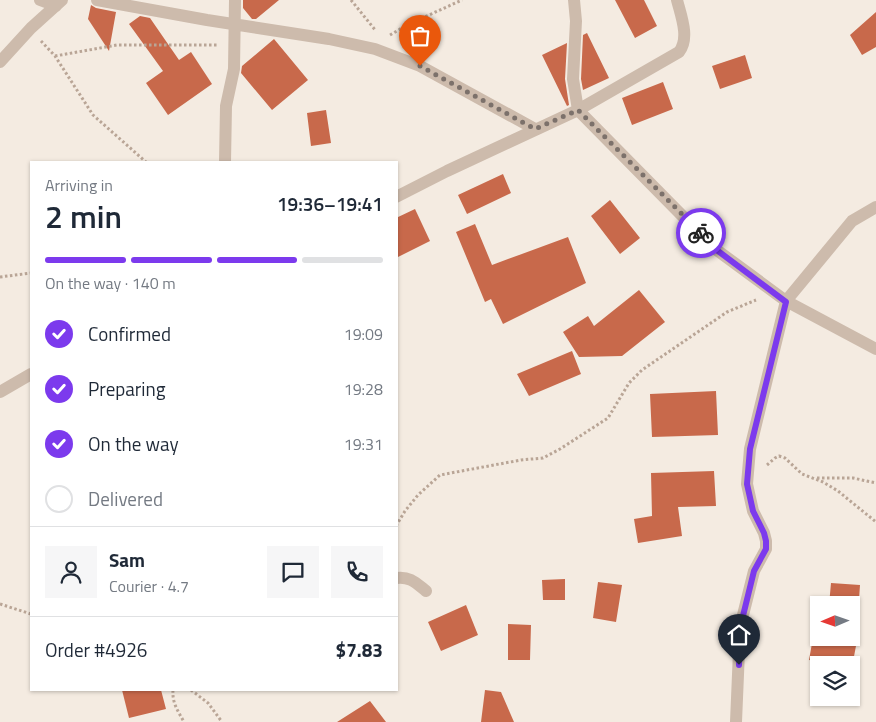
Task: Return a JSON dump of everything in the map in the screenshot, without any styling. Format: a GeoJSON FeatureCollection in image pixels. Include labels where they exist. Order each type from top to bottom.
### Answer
{"type":"FeatureCollection","features":[{"type":"Feature","properties":{"kind":"street"},"geometry":{"type":"LineString","coordinates":[[40,0],[59,3]]}},
{"type":"Feature","properties":{"kind":"street"},"geometry":{"type":"LineString","coordinates":[[97,0],[329,39],[375,49],[420,66],[535,129]]}},
{"type":"Feature","properties":{"kind":"street"},"geometry":{"type":"LineString","coordinates":[[224,161],[226,113],[234,69],[235,0]]}},
{"type":"Feature","properties":{"kind":"street"},"geometry":{"type":"LineString","coordinates":[[574,0],[576,21],[573,79],[578,110],[714,248],[786,302],[876,349]]}},
{"type":"Feature","properties":{"kind":"street"},"geometry":{"type":"LineString","coordinates":[[398,196],[578,110],[679,52],[684,46],[685,38],[677,0]]}},
{"type":"Feature","properties":{"kind":"street"},"geometry":{"type":"LineString","coordinates":[[0,62],[31,28],[59,3]]}},
{"type":"Feature","properties":{"kind":"street"},"geometry":{"type":"LineString","coordinates":[[736,722],[740,628],[754,571],[766,549],[764,533],[753,511],[747,484],[750,449],[786,302],[852,221],[876,206]]}},
{"type":"Feature","properties":{"kind":"street"},"geometry":{"type":"LineString","coordinates":[[0,392],[30,375]]}},
{"type":"Feature","properties":{"kind":"street"},"geometry":{"type":"LineString","coordinates":[[398,578],[406,577],[413,580],[426,591]]}},
{"type":"Feature","properties":{"kind":"path"},"geometry":{"type":"LineString","coordinates":[[351,0],[383,39]]}},
{"type":"Feature","properties":{"kind":"path"},"geometry":{"type":"LineString","coordinates":[[375,49],[383,39],[462,0]]}},
{"type":"Feature","properties":{"kind":"path"},"geometry":{"type":"LineString","coordinates":[[31,28],[55,56],[92,115],[145,161]]}},
{"type":"Feature","properties":{"kind":"path"},"geometry":{"type":"LineString","coordinates":[[55,56],[117,45],[235,46]]}},
{"type":"Feature","properties":{"kind":"path"},"geometry":{"type":"LineString","coordinates":[[0,277],[30,272]]}},
{"type":"Feature","properties":{"kind":"path"},"geometry":{"type":"LineString","coordinates":[[398,523],[418,495],[440,475],[521,460],[543,458],[560,449],[608,418],[629,383],[642,370],[728,312],[774,293]]}},
{"type":"Feature","properties":{"kind":"path"},"geometry":{"type":"LineString","coordinates":[[747,484],[779,456],[785,458],[802,474],[838,491],[876,522]]}},
{"type":"Feature","properties":{"kind":"path"},"geometry":{"type":"LineString","coordinates":[[813,478],[853,478],[876,483]]}},
{"type":"Feature","properties":{"kind":"path"},"geometry":{"type":"LineString","coordinates":[[0,604],[30,614]]}},
{"type":"Feature","properties":{"kind":"path"},"geometry":{"type":"LineString","coordinates":[[173,691],[172,697],[175,707],[184,722]]}},
{"type":"Feature","properties":{"kind":"path"},"geometry":{"type":"LineString","coordinates":[[192,691],[208,702],[222,722]]}},
{"type":"Feature","properties":{"kind":"building"},"geometry":{"type":"Polygon","coordinates":[[[243,0],[279,0],[256,19],[252,19],[243,8],[243,0]]]}},
{"type":"Feature","properties":{"kind":"building"},"geometry":{"type":"Polygon","coordinates":[[[615,0],[644,0],[657,26],[635,38],[615,0]]]}},
{"type":"Feature","properties":{"kind":"building"},"geometry":{"type":"Polygon","coordinates":[[[91,5],[96,8],[116,12],[109,51],[88,19],[91,5]]]}},
{"type":"Feature","properties":{"kind":"building"},"geometry":{"type":"Polygon","coordinates":[[[876,12],[876,47],[862,55],[850,35],[876,12]]]}},
{"type":"Feature","properties":{"kind":"building"},"geometry":{"type":"Polygon","coordinates":[[[140,16],[150,18],[179,60],[191,52],[212,84],[168,115],[146,83],[163,71],[129,24],[140,16]]]}},
{"type":"Feature","properties":{"kind":"building"},"geometry":{"type":"Polygon","coordinates":[[[587,33],[609,78],[583,90],[581,79],[583,35],[587,33]]]}},
{"type":"Feature","properties":{"kind":"building"},"geometry":{"type":"Polygon","coordinates":[[[274,39],[308,80],[272,110],[241,73],[242,66],[274,39]]]}},
{"type":"Feature","properties":{"kind":"building"},"geometry":{"type":"Polygon","coordinates":[[[567,43],[565,79],[569,105],[567,106],[542,55],[567,43]]]}},
{"type":"Feature","properties":{"kind":"building"},"geometry":{"type":"Polygon","coordinates":[[[745,55],[752,78],[720,89],[712,66],[745,55]]]}},
{"type":"Feature","properties":{"kind":"building"},"geometry":{"type":"Polygon","coordinates":[[[663,82],[673,109],[632,125],[622,98],[663,82]]]}},
{"type":"Feature","properties":{"kind":"building"},"geometry":{"type":"Polygon","coordinates":[[[326,110],[331,143],[311,146],[307,113],[326,110]]]}},
{"type":"Feature","properties":{"kind":"building"},"geometry":{"type":"Polygon","coordinates":[[[503,174],[511,193],[467,214],[458,195],[503,174]]]}},
{"type":"Feature","properties":{"kind":"building"},"geometry":{"type":"Polygon","coordinates":[[[610,200],[640,238],[620,254],[591,216],[610,200]]]}},
{"type":"Feature","properties":{"kind":"building"},"geometry":{"type":"Polygon","coordinates":[[[415,209],[430,241],[398,257],[398,217],[415,209]]]}},
{"type":"Feature","properties":{"kind":"building"},"geometry":{"type":"Polygon","coordinates":[[[475,224],[492,265],[568,237],[586,283],[503,324],[491,299],[485,302],[456,232],[475,224]]]}},
{"type":"Feature","properties":{"kind":"building"},"geometry":{"type":"Polygon","coordinates":[[[639,290],[665,322],[622,356],[579,357],[563,332],[588,316],[594,326],[639,290]]]}},
{"type":"Feature","properties":{"kind":"building"},"geometry":{"type":"Polygon","coordinates":[[[572,351],[581,374],[529,396],[517,374],[572,351]]]}},
{"type":"Feature","properties":{"kind":"building"},"geometry":{"type":"Polygon","coordinates":[[[716,391],[718,435],[652,437],[650,394],[716,391]]]}},
{"type":"Feature","properties":{"kind":"building"},"geometry":{"type":"Polygon","coordinates":[[[714,471],[716,506],[678,507],[682,536],[638,543],[634,519],[652,516],[651,473],[714,471]]]}},
{"type":"Feature","properties":{"kind":"building"},"geometry":{"type":"Polygon","coordinates":[[[565,579],[565,600],[543,600],[542,580],[565,579]]]}},
{"type":"Feature","properties":{"kind":"building"},"geometry":{"type":"Polygon","coordinates":[[[598,582],[622,585],[616,622],[593,618],[598,582]]]}},
{"type":"Feature","properties":{"kind":"building"},"geometry":{"type":"Polygon","coordinates":[[[831,583],[860,585],[859,596],[830,596],[831,583]]]}},
{"type":"Feature","properties":{"kind":"building"},"geometry":{"type":"Polygon","coordinates":[[[466,605],[478,635],[441,651],[428,622],[466,605]]]}},
{"type":"Feature","properties":{"kind":"building"},"geometry":{"type":"Polygon","coordinates":[[[508,624],[531,625],[530,660],[508,660],[508,624]]]}},
{"type":"Feature","properties":{"kind":"building"},"geometry":{"type":"Polygon","coordinates":[[[812,646],[856,646],[854,656],[810,656],[809,660],[812,646]]]}},
{"type":"Feature","properties":{"kind":"building"},"geometry":{"type":"Polygon","coordinates":[[[485,690],[501,692],[514,722],[481,722],[485,690]]]}},
{"type":"Feature","properties":{"kind":"building"},"geometry":{"type":"Polygon","coordinates":[[[122,691],[161,691],[166,709],[129,718],[122,691]]]}},
{"type":"Feature","properties":{"kind":"building"},"geometry":{"type":"Polygon","coordinates":[[[370,701],[386,722],[337,722],[370,701]]]}},
{"type":"Feature","properties":{"kind":"way so far"},"geometry":{"type":"LineString","coordinates":[[420,66],[535,129],[578,110],[701,233]]}},
{"type":"Feature","properties":{"kind":"route"},"geometry":{"type":"LineString","coordinates":[[701,233],[714,248],[786,302],[750,449],[747,484],[753,511],[764,533],[766,549],[754,571],[740,628],[739,665]]}}]}
